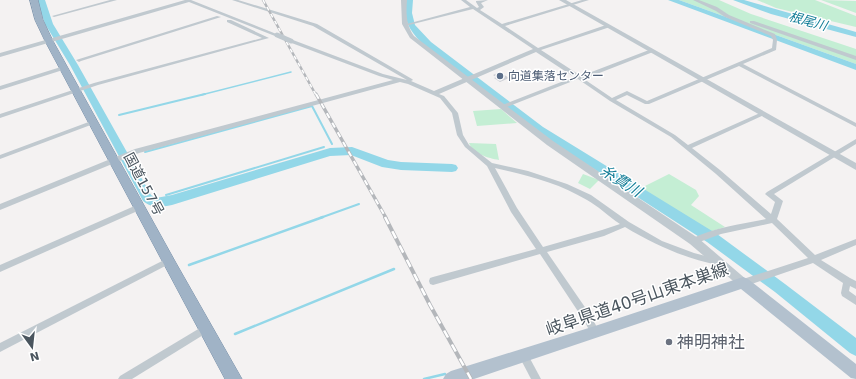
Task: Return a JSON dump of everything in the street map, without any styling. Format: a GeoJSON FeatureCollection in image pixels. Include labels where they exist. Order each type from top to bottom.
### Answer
{"type":"FeatureCollection","features":[{"type":"Feature","properties":{"kind":"highway","name":"国道157号"},"geometry":{"type":"LineString","coordinates":[[36,0],[39,20],[49,41],[117,160],[139,207],[205,329],[234,379]]}},
{"type":"Feature","properties":{"kind":"main road","name":"岐阜県道40号山東本巣線"},"geometry":{"type":"LineString","coordinates":[[456,378],[595,333],[742,282],[856,373]]}},
{"type":"Feature","properties":{"kind":"street"},"geometry":{"type":"LineString","coordinates":[[54,16],[115,0]]}},
{"type":"Feature","properties":{"kind":"street"},"geometry":{"type":"LineString","coordinates":[[234,0],[315,25],[433,94],[442,97],[455,112],[460,135],[466,146],[489,165],[504,193],[588,319],[595,333]]}},
{"type":"Feature","properties":{"kind":"street"},"geometry":{"type":"LineString","coordinates":[[245,3],[254,0]]}},
{"type":"Feature","properties":{"kind":"street"},"geometry":{"type":"LineString","coordinates":[[404,0],[403,18],[409,24],[412,36],[506,105],[550,143],[697,239],[719,262],[742,282],[814,259],[856,242]]}},
{"type":"Feature","properties":{"kind":"street"},"geometry":{"type":"LineString","coordinates":[[463,0],[612,100],[673,136],[688,147],[773,220],[814,259],[847,281],[856,285]]}},
{"type":"Feature","properties":{"kind":"street"},"geometry":{"type":"LineString","coordinates":[[409,24],[482,7],[478,2],[486,0]]}},
{"type":"Feature","properties":{"kind":"street"},"geometry":{"type":"LineString","coordinates":[[562,0],[856,167]]}},
{"type":"Feature","properties":{"kind":"street"},"geometry":{"type":"LineString","coordinates":[[501,26],[587,0]]}},
{"type":"Feature","properties":{"kind":"street"},"geometry":{"type":"LineString","coordinates":[[695,0],[856,58]]}},
{"type":"Feature","properties":{"kind":"street"},"geometry":{"type":"LineString","coordinates":[[0,55],[187,1],[375,72],[419,86]]}},
{"type":"Feature","properties":{"kind":"street"},"geometry":{"type":"LineString","coordinates":[[0,116],[76,90],[267,38],[187,1]]}},
{"type":"Feature","properties":{"kind":"street"},"geometry":{"type":"LineString","coordinates":[[612,100],[627,93],[647,103],[774,49],[774,38],[727,16],[715,8]]}},
{"type":"Feature","properties":{"kind":"street"},"geometry":{"type":"LineString","coordinates":[[78,60],[219,17]]}},
{"type":"Feature","properties":{"kind":"street"},"geometry":{"type":"LineString","coordinates":[[433,94],[536,50],[608,26]]}},
{"type":"Feature","properties":{"kind":"street"},"geometry":{"type":"LineString","coordinates":[[506,105],[652,51]]}},
{"type":"Feature","properties":{"kind":"street"},"geometry":{"type":"LineString","coordinates":[[739,64],[856,124]]}},
{"type":"Feature","properties":{"kind":"street"},"geometry":{"type":"LineString","coordinates":[[0,88],[64,68]]}},
{"type":"Feature","properties":{"kind":"street"},"geometry":{"type":"LineString","coordinates":[[0,207],[133,153],[400,80]]}},
{"type":"Feature","properties":{"kind":"street"},"geometry":{"type":"LineString","coordinates":[[688,147],[762,114]]}},
{"type":"Feature","properties":{"kind":"street"},"geometry":{"type":"LineString","coordinates":[[0,157],[94,122]]}},
{"type":"Feature","properties":{"kind":"street"},"geometry":{"type":"LineString","coordinates":[[773,220],[779,202],[769,194],[856,141]]}},
{"type":"Feature","properties":{"kind":"street"},"geometry":{"type":"LineString","coordinates":[[489,165],[548,179],[589,198],[626,224],[666,247],[696,258],[719,262]]}},
{"type":"Feature","properties":{"kind":"street"},"geometry":{"type":"LineString","coordinates":[[0,269],[139,207]]}},
{"type":"Feature","properties":{"kind":"street"},"geometry":{"type":"LineString","coordinates":[[697,239],[712,234],[773,220]]}},
{"type":"Feature","properties":{"kind":"street"},"geometry":{"type":"LineString","coordinates":[[433,281],[604,233],[626,224]]}},
{"type":"Feature","properties":{"kind":"street"},"geometry":{"type":"LineString","coordinates":[[0,348],[168,261]]}},
{"type":"Feature","properties":{"kind":"street"},"geometry":{"type":"LineString","coordinates":[[847,281],[845,293],[856,301]]}},
{"type":"Feature","properties":{"kind":"street"},"geometry":{"type":"LineString","coordinates":[[123,379],[205,329]]}},
{"type":"Feature","properties":{"kind":"street"},"geometry":{"type":"LineString","coordinates":[[524,356],[536,379]]}},
{"type":"Feature","properties":{"kind":"green space"},"geometry":{"type":"Polygon","coordinates":[[[679,0],[719,0],[751,14],[856,49],[856,64],[679,0]]]}},
{"type":"Feature","properties":{"kind":"green space"},"geometry":{"type":"Polygon","coordinates":[[[757,0],[815,0],[856,16],[856,27],[776,8],[757,0]]]}},
{"type":"Feature","properties":{"kind":"green space"},"geometry":{"type":"Polygon","coordinates":[[[821,0],[856,1],[856,13],[821,0]]]}},
{"type":"Feature","properties":{"kind":"green space"},"geometry":{"type":"Polygon","coordinates":[[[501,109],[517,123],[477,126],[473,111],[501,109]]]}},
{"type":"Feature","properties":{"kind":"green space"},"geometry":{"type":"Polygon","coordinates":[[[469,143],[496,144],[499,160],[477,153],[469,143]]]}},
{"type":"Feature","properties":{"kind":"green space"},"geometry":{"type":"Polygon","coordinates":[[[583,174],[599,180],[590,189],[578,183],[583,174]]]}},
{"type":"Feature","properties":{"kind":"green space"},"geometry":{"type":"Polygon","coordinates":[[[669,174],[696,190],[699,196],[691,205],[725,227],[709,232],[639,189],[669,174]]]}},
{"type":"Feature","properties":{"kind":"building","name":"向道集落センター"},"geometry":{"type":"Polygon","coordinates":[[[500,72],[509,78],[500,82],[494,78],[496,77],[493,75],[500,72]]]}},
{"type":"Feature","properties":{"kind":"waterway"},"geometry":{"type":"LineString","coordinates":[[41,0],[49,24],[74,65],[147,198],[154,203],[172,200],[330,152],[352,151],[386,164],[401,166],[452,168]]}},
{"type":"Feature","properties":{"kind":"waterway","name":"糸貫川"},"geometry":{"type":"LineString","coordinates":[[409,0],[408,13],[411,25],[428,44],[539,129],[712,238],[780,288],[856,348]]}},
{"type":"Feature","properties":{"kind":"waterway"},"geometry":{"type":"LineString","coordinates":[[672,0],[856,67]]}},
{"type":"Feature","properties":{"kind":"waterway","name":"根尾川"},"geometry":{"type":"LineString","coordinates":[[737,0],[856,35]]}},
{"type":"Feature","properties":{"kind":"waterway"},"geometry":{"type":"LineString","coordinates":[[203,94],[291,72]]}},
{"type":"Feature","properties":{"kind":"waterway"},"geometry":{"type":"LineString","coordinates":[[119,115],[203,94]]}},
{"type":"Feature","properties":{"kind":"waterway"},"geometry":{"type":"LineString","coordinates":[[145,152],[312,106],[332,144]]}},
{"type":"Feature","properties":{"kind":"waterway"},"geometry":{"type":"LineString","coordinates":[[166,195],[324,147]]}},
{"type":"Feature","properties":{"kind":"waterway"},"geometry":{"type":"LineString","coordinates":[[320,218],[359,204]]}},
{"type":"Feature","properties":{"kind":"waterway"},"geometry":{"type":"LineString","coordinates":[[189,265],[323,217]]}},
{"type":"Feature","properties":{"kind":"waterway"},"geometry":{"type":"LineString","coordinates":[[235,334],[394,269]]}},
{"type":"Feature","properties":{"kind":"waterway"},"geometry":{"type":"LineString","coordinates":[[424,379],[445,374]]}},
{"type":"Feature","properties":{"kind":"railway"},"geometry":{"type":"LineString","coordinates":[[263,0],[316,95]]}},
{"type":"Feature","properties":{"kind":"railway"},"geometry":{"type":"LineString","coordinates":[[316,94],[386,218]]}},
{"type":"Feature","properties":{"kind":"railway"},"geometry":{"type":"LineString","coordinates":[[385,217],[430,305],[471,379]]}},
{"type":"Feature","properties":{"kind":"place","name":"向道集落センター"},"geometry":{"type":"Point","coordinates":[500,76]}},
{"type":"Feature","properties":{"kind":"place","name":"神明神社"},"geometry":{"type":"Point","coordinates":[669,342]}}]}
